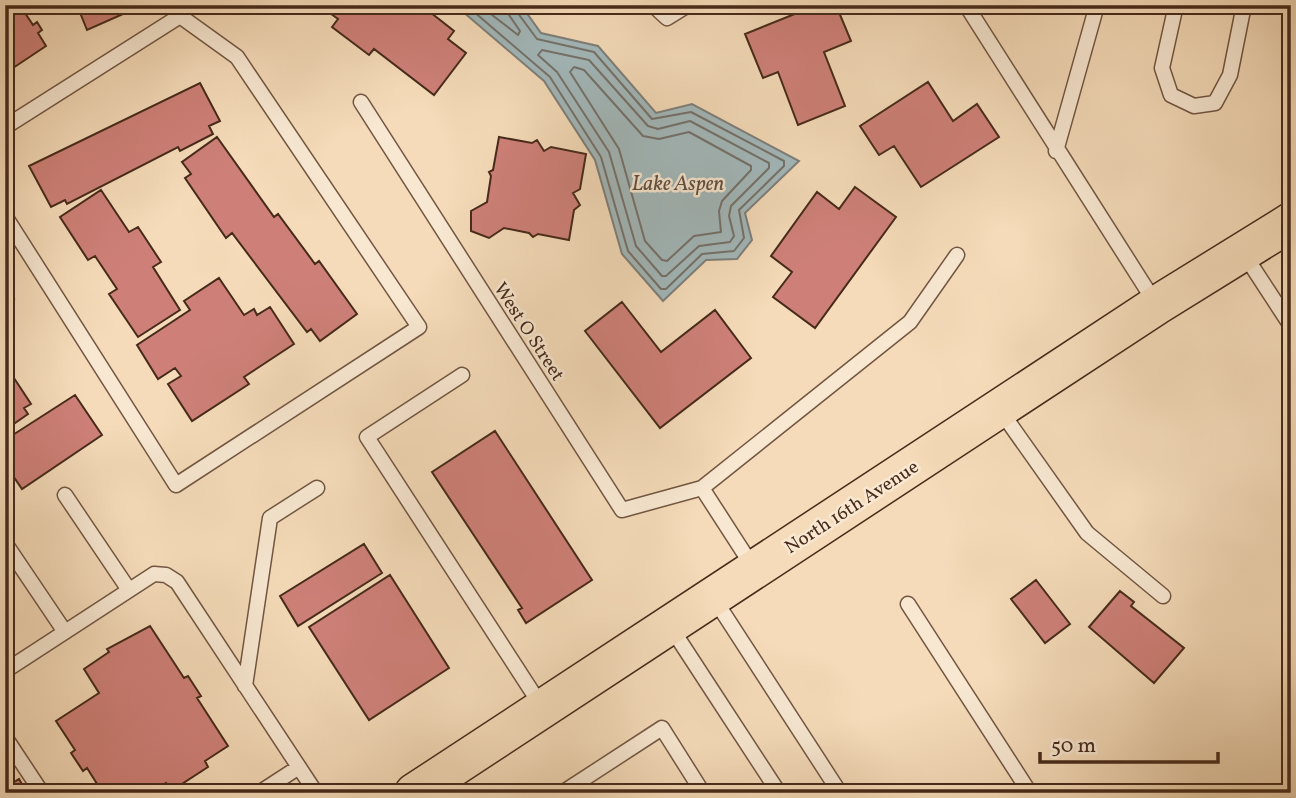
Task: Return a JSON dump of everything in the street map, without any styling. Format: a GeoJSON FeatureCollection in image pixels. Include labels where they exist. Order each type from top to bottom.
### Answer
{"type":"FeatureCollection","features":[{"type":"Feature","properties":{"kind":"main road","name":"North 16th Avenue"},"geometry":{"type":"LineString","coordinates":[[414,793],[1157,305],[1291,222]]}},
{"type":"Feature","properties":{"kind":"lane"},"geometry":{"type":"LineString","coordinates":[[653,5],[667,18],[688,5]]}},
{"type":"Feature","properties":{"kind":"lane"},"geometry":{"type":"LineString","coordinates":[[966,5],[1056,151],[1157,305]]}},
{"type":"Feature","properties":{"kind":"lane"},"geometry":{"type":"LineString","coordinates":[[1056,151],[1097,5]]}},
{"type":"Feature","properties":{"kind":"lane"},"geometry":{"type":"LineString","coordinates":[[1176,5],[1162,68],[1171,95],[1194,106],[1214,103],[1230,75],[1244,5]]}},
{"type":"Feature","properties":{"kind":"lane"},"geometry":{"type":"LineString","coordinates":[[5,127],[180,10],[237,57],[419,327],[176,485],[5,216]]}},
{"type":"Feature","properties":{"kind":"lane","name":"West O Street"},"geometry":{"type":"LineString","coordinates":[[361,102],[622,510],[702,488]]}},
{"type":"Feature","properties":{"kind":"lane"},"geometry":{"type":"LineString","coordinates":[[1243,252],[1291,326]]}},
{"type":"Feature","properties":{"kind":"lane"},"geometry":{"type":"LineString","coordinates":[[755,569],[702,488],[910,322],[957,255]]}},
{"type":"Feature","properties":{"kind":"lane"},"geometry":{"type":"LineString","coordinates":[[462,375],[367,437],[542,708]]}},
{"type":"Feature","properties":{"kind":"lane"},"geometry":{"type":"LineString","coordinates":[[999,409],[1087,534],[1163,596]]}},
{"type":"Feature","properties":{"kind":"lane"},"geometry":{"type":"LineString","coordinates":[[246,686],[270,518],[317,488]]}},
{"type":"Feature","properties":{"kind":"lane"},"geometry":{"type":"LineString","coordinates":[[65,495],[129,590]]}},
{"type":"Feature","properties":{"kind":"lane"},"geometry":{"type":"LineString","coordinates":[[5,543],[65,632]]}},
{"type":"Feature","properties":{"kind":"lane"},"geometry":{"type":"LineString","coordinates":[[5,671],[154,574],[166,575],[177,582],[316,793]]}},
{"type":"Feature","properties":{"kind":"lane"},"geometry":{"type":"LineString","coordinates":[[712,597],[840,793]]}},
{"type":"Feature","properties":{"kind":"lane"},"geometry":{"type":"LineString","coordinates":[[908,604],[1030,793]]}},
{"type":"Feature","properties":{"kind":"lane"},"geometry":{"type":"LineString","coordinates":[[670,625],[779,793]]}},
{"type":"Feature","properties":{"kind":"lane"},"geometry":{"type":"LineString","coordinates":[[562,793],[662,728],[703,793]]}},
{"type":"Feature","properties":{"kind":"lane"},"geometry":{"type":"LineString","coordinates":[[5,737],[42,793]]}},
{"type":"Feature","properties":{"kind":"lane"},"geometry":{"type":"LineString","coordinates":[[259,793],[299,767]]}},
{"type":"Feature","properties":{"kind":"water","name":"Lake Aspen"},"geometry":{"type":"Polygon","coordinates":[[[455,5],[521,5],[541,33],[598,46],[656,113],[692,104],[799,161],[745,213],[752,240],[737,259],[706,260],[663,301],[622,254],[595,160],[544,81],[455,5]]]}},
{"type":"Feature","properties":{"kind":"building"},"geometry":{"type":"Polygon","coordinates":[[[5,5],[27,5],[23,10],[33,25],[37,22],[42,30],[38,33],[46,46],[10,70],[5,63],[5,5]]]}},
{"type":"Feature","properties":{"kind":"building"},"geometry":{"type":"Polygon","coordinates":[[[77,5],[141,5],[141,6],[87,30],[77,5]]]}},
{"type":"Feature","properties":{"kind":"building"},"geometry":{"type":"Polygon","coordinates":[[[319,5],[421,5],[454,31],[448,39],[466,53],[434,95],[374,49],[369,55],[332,27],[338,19],[319,5]]]}},
{"type":"Feature","properties":{"kind":"building"},"geometry":{"type":"Polygon","coordinates":[[[817,5],[836,5],[851,41],[824,52],[845,106],[798,125],[778,72],[763,78],[745,34],[817,5]]]}},
{"type":"Feature","properties":{"kind":"building"},"geometry":{"type":"Polygon","coordinates":[[[928,82],[953,121],[977,104],[999,137],[921,187],[894,146],[879,155],[860,126],[928,82]]]}},
{"type":"Feature","properties":{"kind":"building"},"geometry":{"type":"Polygon","coordinates":[[[200,83],[220,121],[209,126],[213,134],[180,151],[178,147],[67,204],[65,200],[51,207],[29,166],[200,83]]]}},
{"type":"Feature","properties":{"kind":"building"},"geometry":{"type":"Polygon","coordinates":[[[217,137],[274,217],[278,214],[315,264],[319,261],[357,314],[320,341],[311,329],[307,332],[232,233],[226,238],[185,178],[191,174],[182,162],[217,137]]]}},
{"type":"Feature","properties":{"kind":"building"},"geometry":{"type":"Polygon","coordinates":[[[499,137],[532,143],[537,140],[544,151],[551,147],[586,154],[580,189],[573,193],[580,205],[574,210],[569,240],[538,234],[533,237],[529,233],[504,228],[489,238],[471,231],[471,211],[487,202],[491,176],[489,172],[493,170],[499,137]]]}},
{"type":"Feature","properties":{"kind":"building"},"geometry":{"type":"Polygon","coordinates":[[[855,187],[896,217],[815,328],[773,297],[792,272],[771,256],[817,192],[839,209],[855,187]]]}},
{"type":"Feature","properties":{"kind":"building"},"geometry":{"type":"Polygon","coordinates":[[[101,190],[129,232],[138,227],[161,262],[153,267],[180,310],[138,337],[109,294],[117,289],[95,256],[88,260],[60,217],[101,190]]]}},
{"type":"Feature","properties":{"kind":"building"},"geometry":{"type":"Polygon","coordinates":[[[219,278],[244,315],[254,309],[257,315],[270,307],[294,344],[244,377],[249,384],[192,421],[168,384],[181,376],[175,368],[158,379],[137,345],[190,310],[184,301],[219,278]]]}},
{"type":"Feature","properties":{"kind":"building"},"geometry":{"type":"Polygon","coordinates":[[[5,286],[14,299],[5,304],[5,286]]]}},
{"type":"Feature","properties":{"kind":"building"},"geometry":{"type":"Polygon","coordinates":[[[622,302],[661,352],[715,310],[751,358],[660,428],[585,331],[622,302]]]}},
{"type":"Feature","properties":{"kind":"building"},"geometry":{"type":"Polygon","coordinates":[[[12,375],[31,404],[24,408],[28,414],[5,430],[5,378],[12,375]]]}},
{"type":"Feature","properties":{"kind":"building"},"geometry":{"type":"Polygon","coordinates":[[[75,395],[102,435],[22,489],[5,464],[5,440],[75,395]]]}},
{"type":"Feature","properties":{"kind":"building"},"geometry":{"type":"Polygon","coordinates":[[[495,431],[592,580],[526,623],[518,610],[522,608],[432,472],[495,431]]]}},
{"type":"Feature","properties":{"kind":"building"},"geometry":{"type":"Polygon","coordinates":[[[364,544],[382,573],[298,626],[280,596],[364,544]]]}},
{"type":"Feature","properties":{"kind":"building"},"geometry":{"type":"Polygon","coordinates":[[[390,575],[449,668],[369,720],[309,627],[390,575]]]}},
{"type":"Feature","properties":{"kind":"building"},"geometry":{"type":"Polygon","coordinates":[[[1036,580],[1070,624],[1045,643],[1011,599],[1036,580]]]}},
{"type":"Feature","properties":{"kind":"building"},"geometry":{"type":"Polygon","coordinates":[[[1120,591],[1134,602],[1131,606],[1184,648],[1154,683],[1089,627],[1120,591]]]}},
{"type":"Feature","properties":{"kind":"building"},"geometry":{"type":"Polygon","coordinates":[[[150,626],[184,678],[188,676],[201,696],[197,698],[228,746],[205,761],[208,767],[171,791],[166,783],[150,793],[94,793],[99,787],[87,768],[83,771],[71,753],[75,750],[56,721],[99,693],[84,669],[109,652],[107,649],[150,626]]]}},
{"type":"Feature","properties":{"kind":"building"},"geometry":{"type":"Polygon","coordinates":[[[19,779],[27,793],[9,793],[5,788],[19,779]]]}}]}
